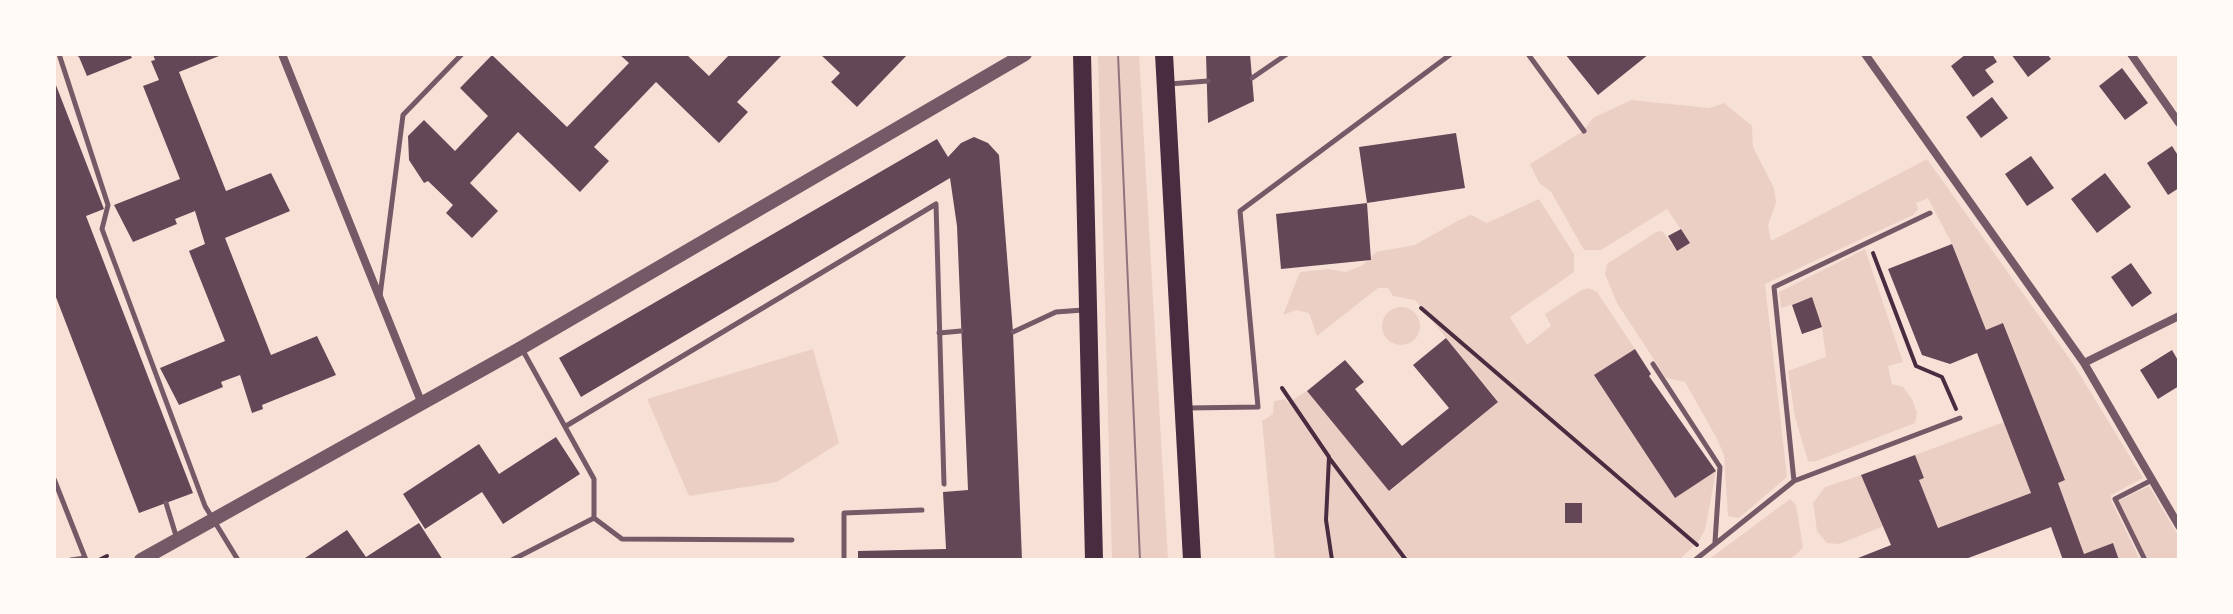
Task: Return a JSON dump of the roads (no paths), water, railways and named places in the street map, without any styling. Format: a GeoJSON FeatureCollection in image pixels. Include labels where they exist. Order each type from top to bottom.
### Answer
{"type":"FeatureCollection","features":[{"type":"Feature","properties":{"kind":"main road"},"geometry":{"type":"LineString","coordinates":[[1082,54],[1094,560]]}},
{"type":"Feature","properties":{"kind":"main road"},"geometry":{"type":"LineString","coordinates":[[1164,54],[1186,408],[1192,560]]}},
{"type":"Feature","properties":{"kind":"street"},"geometry":{"type":"LineString","coordinates":[[282,54],[422,404]]}},
{"type":"Feature","properties":{"kind":"street"},"geometry":{"type":"LineString","coordinates":[[141,560],[521,348],[1025,54]]}},
{"type":"Feature","properties":{"kind":"street"},"geometry":{"type":"LineString","coordinates":[[1865,54],[2084,363],[2179,526]]}},
{"type":"Feature","properties":{"kind":"street"},"geometry":{"type":"LineString","coordinates":[[2131,54],[2179,123]]}},
{"type":"Feature","properties":{"kind":"street"},"geometry":{"type":"LineString","coordinates":[[2084,363],[2179,316]]}},
{"type":"Feature","properties":{"kind":"lane"},"geometry":{"type":"LineString","coordinates":[[59,54],[108,205],[102,229],[212,521],[238,560]]}},
{"type":"Feature","properties":{"kind":"lane"},"geometry":{"type":"LineString","coordinates":[[379,301],[403,115],[462,54]]}},
{"type":"Feature","properties":{"kind":"lane"},"geometry":{"type":"LineString","coordinates":[[1252,78],[1287,54]]}},
{"type":"Feature","properties":{"kind":"lane"},"geometry":{"type":"LineString","coordinates":[[1186,408],[1258,407],[1240,211],[1451,54]]}},
{"type":"Feature","properties":{"kind":"lane"},"geometry":{"type":"LineString","coordinates":[[1528,54],[1584,131]]}},
{"type":"Feature","properties":{"kind":"lane"},"geometry":{"type":"LineString","coordinates":[[1166,84],[1208,81]]}},
{"type":"Feature","properties":{"kind":"lane"},"geometry":{"type":"LineString","coordinates":[[566,426],[936,204],[944,484]]}},
{"type":"Feature","properties":{"kind":"lane"},"geometry":{"type":"LineString","coordinates":[[1794,481],[1774,287],[1930,213]]}},
{"type":"Feature","properties":{"kind":"lane"},"geometry":{"type":"LineString","coordinates":[[1013,332],[1056,312],[1088,310]]}},
{"type":"Feature","properties":{"kind":"lane"},"geometry":{"type":"LineString","coordinates":[[939,333],[961,331]]}},
{"type":"Feature","properties":{"kind":"lane"},"geometry":{"type":"LineString","coordinates":[[521,348],[594,479],[594,518]]}},
{"type":"Feature","properties":{"kind":"lane"},"geometry":{"type":"LineString","coordinates":[[1653,364],[1720,467],[1715,543]]}},
{"type":"Feature","properties":{"kind":"lane"},"geometry":{"type":"LineString","coordinates":[[1695,560],[1794,481],[1960,418]]}},
{"type":"Feature","properties":{"kind":"lane"},"geometry":{"type":"LineString","coordinates":[[54,479],[86,559],[71,560]]}},
{"type":"Feature","properties":{"kind":"lane"},"geometry":{"type":"LineString","coordinates":[[2145,560],[2115,499],[2152,480]]}},
{"type":"Feature","properties":{"kind":"lane"},"geometry":{"type":"LineString","coordinates":[[166,503],[178,539]]}},
{"type":"Feature","properties":{"kind":"lane"},"geometry":{"type":"LineString","coordinates":[[844,560],[844,513],[922,510]]}},
{"type":"Feature","properties":{"kind":"lane"},"geometry":{"type":"LineString","coordinates":[[594,518],[622,539],[792,540]]}},
{"type":"Feature","properties":{"kind":"lane"},"geometry":{"type":"LineString","coordinates":[[512,560],[594,518]]}},
{"type":"Feature","properties":{"kind":"tram line"},"geometry":{"type":"LineString","coordinates":[[1118,54],[1140,560]]}}]}
